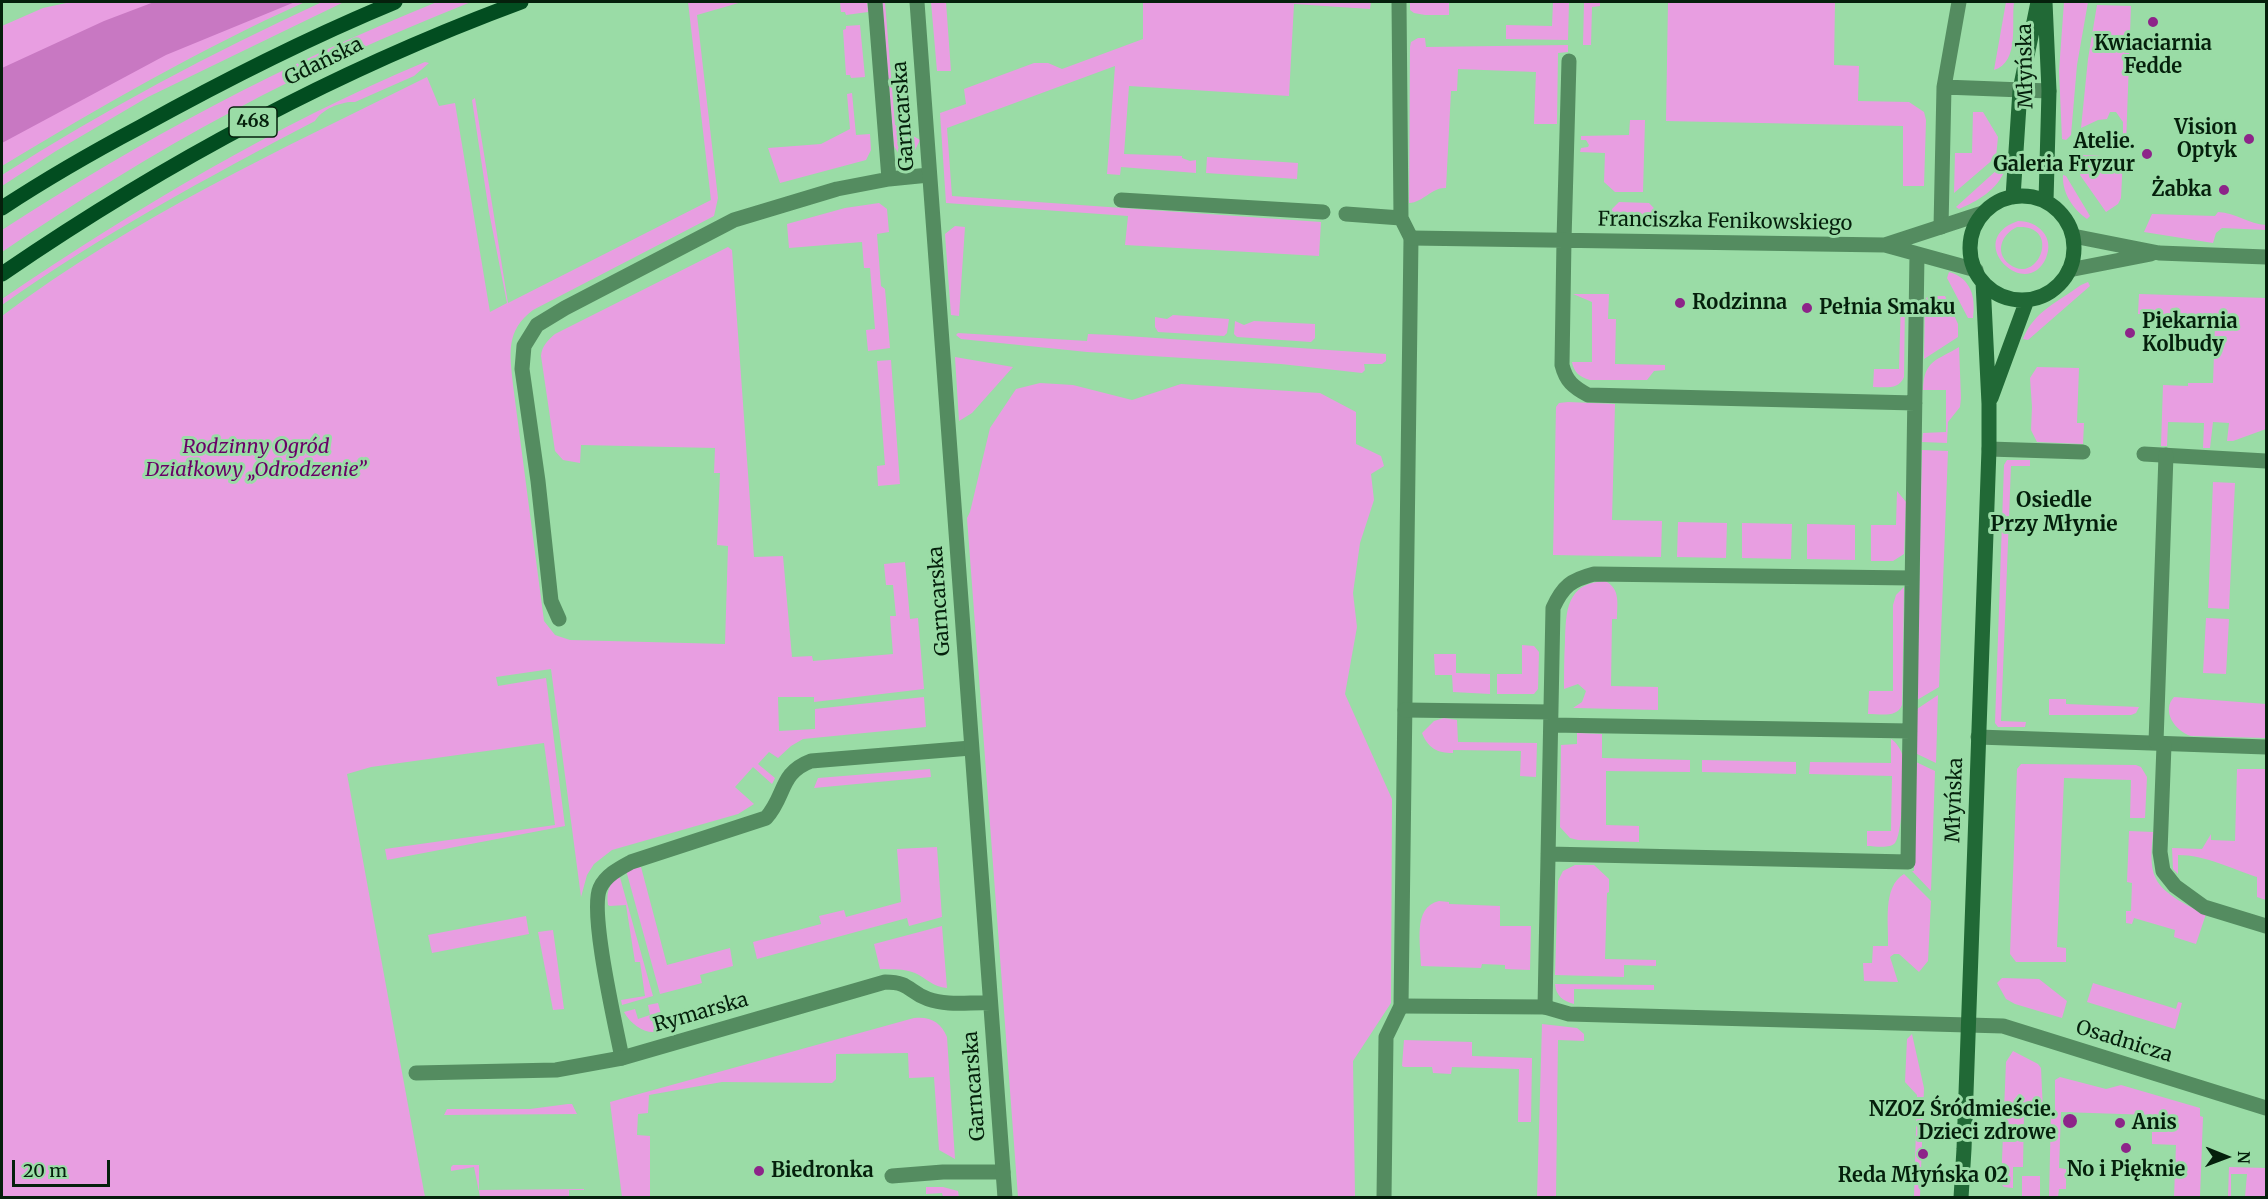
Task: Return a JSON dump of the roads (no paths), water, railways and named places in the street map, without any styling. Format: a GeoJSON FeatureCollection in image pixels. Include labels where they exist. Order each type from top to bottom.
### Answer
{"type":"FeatureCollection","features":[{"type":"Feature","properties":{"kind":"main road","name":"Gdańska"},"geometry":{"type":"LineString","coordinates":[[2,208],[102,148],[238,73],[306,40],[395,2]]}},
{"type":"Feature","properties":{"kind":"main road","name":"Gdańska"},"geometry":{"type":"LineString","coordinates":[[2,274],[130,191],[291,102],[376,60],[463,23],[521,2]]}},
{"type":"Feature","properties":{"kind":"street"},"geometry":{"type":"LineString","coordinates":[[875,2],[889,179]]}},
{"type":"Feature","properties":{"kind":"street","name":"Garncarska"},"geometry":{"type":"LineString","coordinates":[[917,2],[1005,1197]]}},
{"type":"Feature","properties":{"kind":"street"},"geometry":{"type":"LineString","coordinates":[[1384,1197],[1386,1037],[1401,1006],[1411,238],[1401,218],[1399,2]]}},
{"type":"Feature","properties":{"kind":"street"},"geometry":{"type":"LineString","coordinates":[[1941,227],[1944,87],[1959,2]]}},
{"type":"Feature","properties":{"kind":"street","name":"Młyńska"},"geometry":{"type":"LineString","coordinates":[[2013,197],[2020,90],[2038,2]]}},
{"type":"Feature","properties":{"kind":"street","name":"Młyńska"},"geometry":{"type":"LineString","coordinates":[[2045,2],[2049,91],[2046,201]]}},
{"type":"Feature","properties":{"kind":"street"},"geometry":{"type":"LineString","coordinates":[[1569,61],[1562,365],[1566,379],[1574,388],[1588,395],[1915,403]]}},
{"type":"Feature","properties":{"kind":"street"},"geometry":{"type":"LineString","coordinates":[[1944,87],[2049,91]]}},
{"type":"Feature","properties":{"kind":"street"},"geometry":{"type":"LineString","coordinates":[[559,619],[551,601],[538,481],[522,369],[524,346],[537,325],[565,308],[734,220],[837,189],[889,179],[929,175]]}},
{"type":"Feature","properties":{"kind":"street"},"geometry":{"type":"LineString","coordinates":[[2030,196],[2046,201],[2063,216],[2073,236],[2074,253],[2069,270],[2062,282],[2052,291],[2040,297],[2027,300],[1995,293],[1979,276],[1971,242],[1975,227],[1983,213],[1997,202],[2013,197],[2030,196]]}},
{"type":"Feature","properties":{"kind":"street"},"geometry":{"type":"LineString","coordinates":[[1121,200],[1323,212]]}},
{"type":"Feature","properties":{"kind":"street","name":"Franciszka Fenikowskiego"},"geometry":{"type":"LineString","coordinates":[[1885,245],[1983,213]]}},
{"type":"Feature","properties":{"kind":"street"},"geometry":{"type":"LineString","coordinates":[[1346,214],[1401,218]]}},
{"type":"Feature","properties":{"kind":"street"},"geometry":{"type":"LineString","coordinates":[[2073,236],[2160,253],[2266,257]]}},
{"type":"Feature","properties":{"kind":"street","name":"Franciszka Fenikowskiego"},"geometry":{"type":"LineString","coordinates":[[1411,238],[1885,245],[1979,276]]}},
{"type":"Feature","properties":{"kind":"street"},"geometry":{"type":"LineString","coordinates":[[2069,270],[2160,253]]}},
{"type":"Feature","properties":{"kind":"street"},"geometry":{"type":"LineString","coordinates":[[1548,854],[1908,862],[1917,254]]}},
{"type":"Feature","properties":{"kind":"street","name":"Młyńska"},"geometry":{"type":"LineString","coordinates":[[1961,1197],[1989,449],[1989,404],[1979,276]]}},
{"type":"Feature","properties":{"kind":"street","name":"Młyńska"},"geometry":{"type":"LineString","coordinates":[[1989,404],[2027,300]]}},
{"type":"Feature","properties":{"kind":"street"},"geometry":{"type":"LineString","coordinates":[[1989,449],[2083,452]]}},
{"type":"Feature","properties":{"kind":"street"},"geometry":{"type":"LineString","coordinates":[[2144,454],[2266,461]]}},
{"type":"Feature","properties":{"kind":"street"},"geometry":{"type":"LineString","coordinates":[[2166,455],[2160,744],[2160,852],[2163,872],[2175,886],[2204,907],[2266,927]]}},
{"type":"Feature","properties":{"kind":"street"},"geometry":{"type":"LineString","coordinates":[[1545,1007],[1553,608],[1560,592],[1576,578],[1594,574],[1912,578]]}},
{"type":"Feature","properties":{"kind":"street"},"geometry":{"type":"LineString","coordinates":[[1405,710],[1551,718],[1910,731]]}},
{"type":"Feature","properties":{"kind":"street"},"geometry":{"type":"LineString","coordinates":[[1978,737],[2266,747]]}},
{"type":"Feature","properties":{"kind":"street"},"geometry":{"type":"LineString","coordinates":[[622,1058],[604,966],[597,908],[600,888],[614,871],[632,862],[766,818],[776,807],[790,773],[800,765],[811,761],[971,748]]}},
{"type":"Feature","properties":{"kind":"street","name":"Rymarska"},"geometry":{"type":"LineString","coordinates":[[416,1073],[556,1070],[622,1058],[885,982],[901,982],[925,998],[937,1002],[990,1003]]}},
{"type":"Feature","properties":{"kind":"street","name":"Osadnicza"},"geometry":{"type":"LineString","coordinates":[[1401,1006],[1545,1007],[1569,1014],[2003,1026],[2266,1108]]}},
{"type":"Feature","properties":{"kind":"street"},"geometry":{"type":"LineString","coordinates":[[892,1176],[943,1172],[1003,1172]]}},
{"type":"Feature","properties":{"kind":"place","name":"Kwiaciarnia Fedde"},"geometry":{"type":"Point","coordinates":[2153,22]}},
{"type":"Feature","properties":{"kind":"place","name":"Vision Optyk"},"geometry":{"type":"Point","coordinates":[2249,139]}},
{"type":"Feature","properties":{"kind":"place","name":"Atelie. Galeria Fryzur"},"geometry":{"type":"Point","coordinates":[2147,154]}},
{"type":"Feature","properties":{"kind":"place","name":"Żabka"},"geometry":{"type":"Point","coordinates":[2224,190]}},
{"type":"Feature","properties":{"kind":"place","name":"Rodzinna"},"geometry":{"type":"Point","coordinates":[1680,303]}},
{"type":"Feature","properties":{"kind":"place","name":"Pełnia Smaku"},"geometry":{"type":"Point","coordinates":[1807,308]}},
{"type":"Feature","properties":{"kind":"place","name":"Piekarnia Kolbudy"},"geometry":{"type":"Point","coordinates":[2130,333]}},
{"type":"Feature","properties":{"kind":"place","name":"NZOZ Śródmieście. Dzieci zdrowe"},"geometry":{"type":"Point","coordinates":[2070,1121]}},
{"type":"Feature","properties":{"kind":"place","name":"Anis"},"geometry":{"type":"Point","coordinates":[2120,1123]}},
{"type":"Feature","properties":{"kind":"place","name":"No i Pięknie"},"geometry":{"type":"Point","coordinates":[2126,1148]}},
{"type":"Feature","properties":{"kind":"place","name":"Reda Młyńska 02"},"geometry":{"type":"Point","coordinates":[1923,1154]}},
{"type":"Feature","properties":{"kind":"place","name":"Biedronka"},"geometry":{"type":"Point","coordinates":[759,1171]}},
{"type":"Feature","properties":{"kind":"district","name":"Osiedle Przy Młynie"},"geometry":{"type":"Point","coordinates":[2054,513]}},
{"type":"Feature","properties":{"kind":"park label","name":"Rodzinny Ogród Działkowy „Odrodzenie”"},"geometry":{"type":"Point","coordinates":[256,458]}}]}
